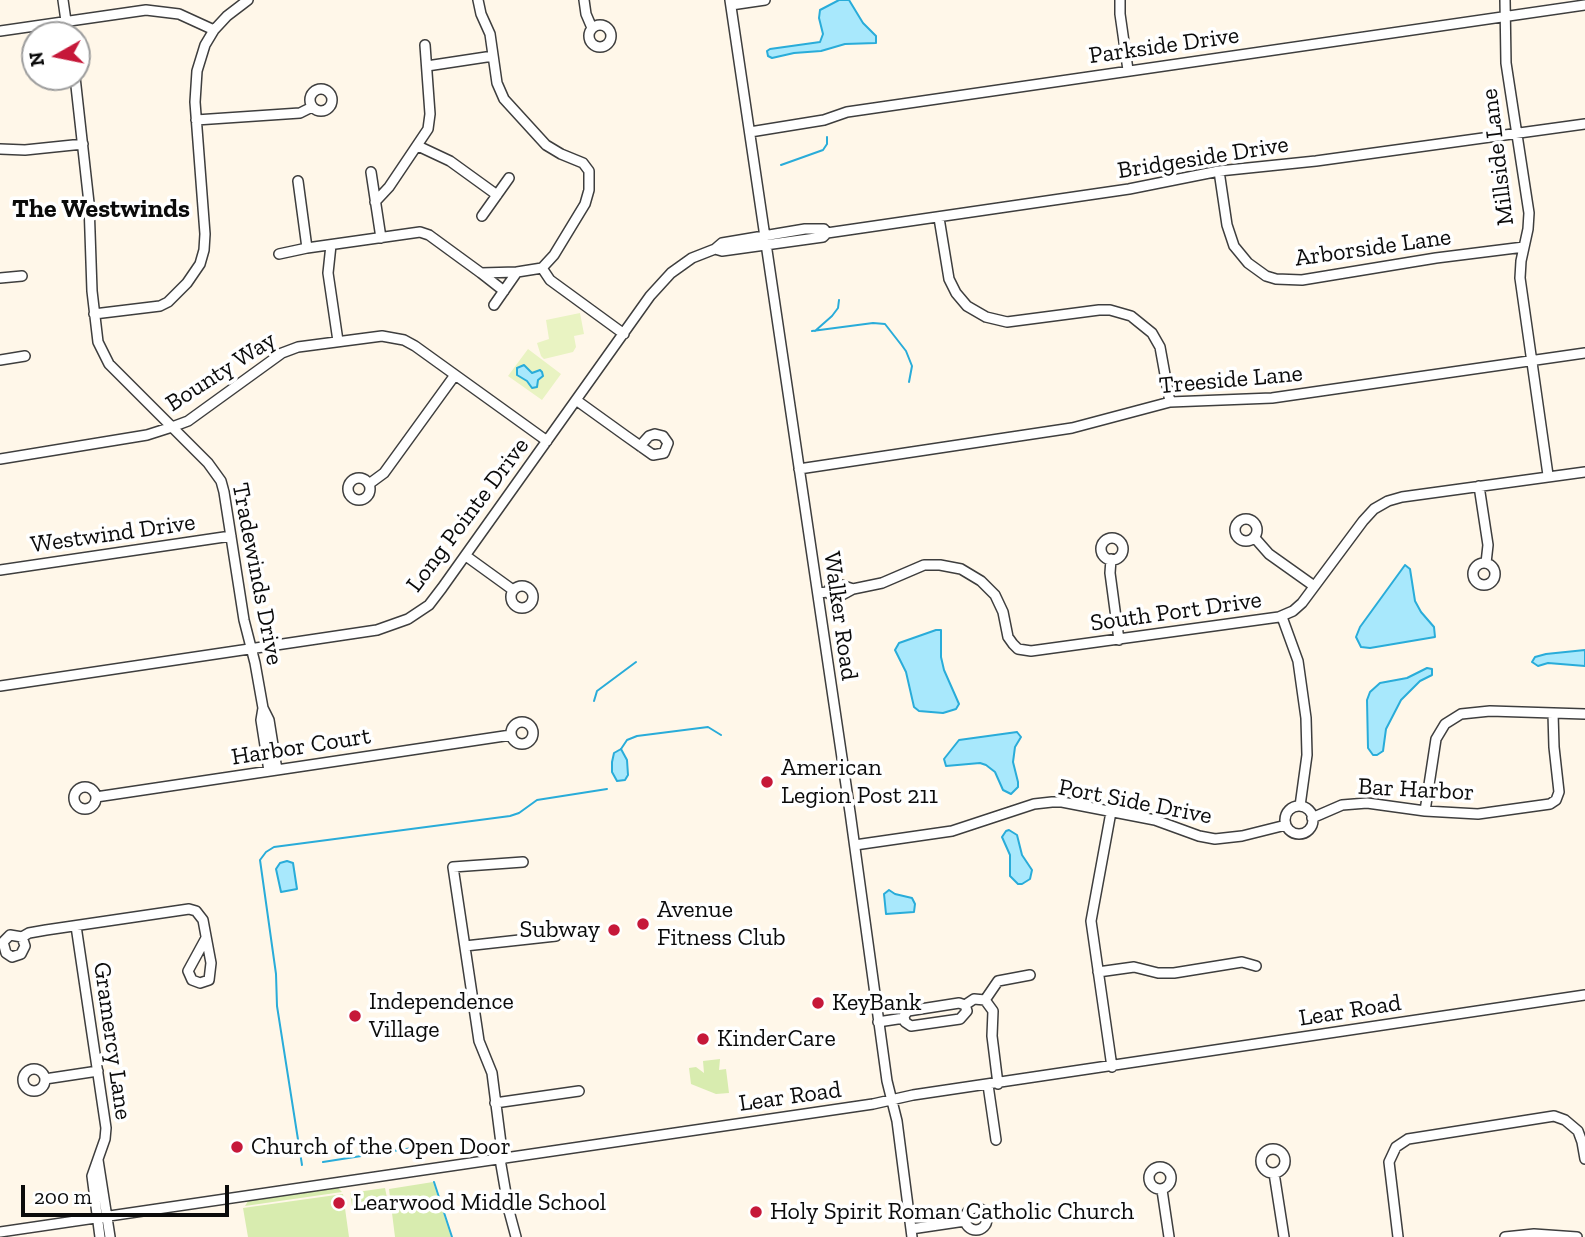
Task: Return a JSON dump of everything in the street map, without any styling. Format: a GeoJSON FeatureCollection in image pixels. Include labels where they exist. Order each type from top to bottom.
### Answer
{"type":"FeatureCollection","features":[{"type":"Feature","properties":{"kind":"street"},"geometry":{"type":"LineString","coordinates":[[63,0],[66,21],[141,10],[161,10],[189,17],[214,30]]}},
{"type":"Feature","properties":{"kind":"street"},"geometry":{"type":"LineString","coordinates":[[94,314],[160,306],[187,283],[200,264],[205,234],[197,120],[197,71],[205,45],[214,30],[233,10],[248,0]]}},
{"type":"Feature","properties":{"kind":"street"},"geometry":{"type":"LineString","coordinates":[[478,0],[490,34],[497,83],[508,103],[546,145],[583,163],[589,171],[589,190],[585,204],[554,255],[542,268],[517,272],[481,272]]}},
{"type":"Feature","properties":{"kind":"street"},"geometry":{"type":"LineString","coordinates":[[584,0],[592,28]]}},
{"type":"Feature","properties":{"kind":"street"},"geometry":{"type":"LineString","coordinates":[[731,3],[765,0]]}},
{"type":"Feature","properties":{"kind":"street"},"geometry":{"type":"LineString","coordinates":[[1120,0],[1128,70]]}},
{"type":"Feature","properties":{"kind":"street","name":"Millside Lane"},"geometry":{"type":"LineString","coordinates":[[1505,0],[1506,63],[1529,213],[1520,278],[1548,475]]}},
{"type":"Feature","properties":{"kind":"street","name":"Walker Road"},"geometry":{"type":"LineString","coordinates":[[731,3],[855,845],[878,1022],[897,1121],[911,1233]]}},
{"type":"Feature","properties":{"kind":"street","name":"Parkside Drive"},"geometry":{"type":"LineString","coordinates":[[750,132],[824,120],[847,112],[1585,5]]}},
{"type":"Feature","properties":{"kind":"street"},"geometry":{"type":"LineString","coordinates":[[0,31],[21,28]]}},
{"type":"Feature","properties":{"kind":"street"},"geometry":{"type":"LineString","coordinates":[[375,202],[383,195],[428,129],[430,118],[425,45]]}},
{"type":"Feature","properties":{"kind":"street"},"geometry":{"type":"LineString","coordinates":[[426,66],[493,56]]}},
{"type":"Feature","properties":{"kind":"street","name":"Tradewinds Drive"},"geometry":{"type":"LineString","coordinates":[[77,91],[89,203],[96,338],[106,360],[208,463],[221,481],[244,620],[263,708],[261,720],[273,770]]}},
{"type":"Feature","properties":{"kind":"street"},"geometry":{"type":"LineString","coordinates":[[197,120],[300,113],[312,107]]}},
{"type":"Feature","properties":{"kind":"street","name":"Bridgeside Drive"},"geometry":{"type":"LineString","coordinates":[[766,240],[811,228],[824,229],[827,233],[939,218],[1129,189],[1219,171],[1316,161],[1585,124]]}},
{"type":"Feature","properties":{"kind":"street"},"geometry":{"type":"LineString","coordinates":[[0,149],[32,150],[83,144]]}},
{"type":"Feature","properties":{"kind":"street"},"geometry":{"type":"LineString","coordinates":[[418,146],[450,161],[497,195]]}},
{"type":"Feature","properties":{"kind":"street","name":"Arborside Lane"},"geometry":{"type":"LineString","coordinates":[[1219,171],[1227,225],[1234,246],[1248,263],[1266,276],[1276,279],[1302,280],[1524,247]]}},
{"type":"Feature","properties":{"kind":"street"},"geometry":{"type":"LineString","coordinates":[[371,172],[381,238]]}},
{"type":"Feature","properties":{"kind":"street"},"geometry":{"type":"LineString","coordinates":[[482,216],[509,178]]}},
{"type":"Feature","properties":{"kind":"street"},"geometry":{"type":"LineString","coordinates":[[298,181],[307,248]]}},
{"type":"Feature","properties":{"kind":"street"},"geometry":{"type":"LineString","coordinates":[[939,218],[949,279],[967,306],[986,317],[1007,322],[1099,310],[1130,316],[1152,333],[1160,347],[1170,402]]}},
{"type":"Feature","properties":{"kind":"street"},"geometry":{"type":"LineString","coordinates":[[279,254],[420,232],[426,233],[504,291]]}},
{"type":"Feature","properties":{"kind":"street","name":"Long Pointe Drive"},"geometry":{"type":"LineString","coordinates":[[0,686],[377,630],[416,615],[435,599],[655,290],[671,273],[692,258],[722,243],[766,240]]}},
{"type":"Feature","properties":{"kind":"street"},"geometry":{"type":"LineString","coordinates":[[331,245],[328,273],[338,341]]}},
{"type":"Feature","properties":{"kind":"street"},"geometry":{"type":"LineString","coordinates":[[542,268],[550,280],[624,334]]}},
{"type":"Feature","properties":{"kind":"street"},"geometry":{"type":"LineString","coordinates":[[494,305],[517,272]]}},
{"type":"Feature","properties":{"kind":"street"},"geometry":{"type":"LineString","coordinates":[[0,278],[22,276]]}},
{"type":"Feature","properties":{"kind":"street","name":"Bounty Way"},"geometry":{"type":"LineString","coordinates":[[0,459],[147,435],[172,428],[188,421],[282,353],[298,347],[382,336],[404,340],[547,441]]}},
{"type":"Feature","properties":{"kind":"street","name":"Treeside Lane"},"geometry":{"type":"LineString","coordinates":[[799,469],[1072,428],[1170,402],[1272,398],[1585,353]]}},
{"type":"Feature","properties":{"kind":"street"},"geometry":{"type":"LineString","coordinates":[[0,360],[25,356]]}},
{"type":"Feature","properties":{"kind":"street"},"geometry":{"type":"LineString","coordinates":[[369,484],[384,473],[455,375]]}},
{"type":"Feature","properties":{"kind":"street"},"geometry":{"type":"LineString","coordinates":[[576,400],[640,446]]}},
{"type":"Feature","properties":{"kind":"street","name":"South Port Drive"},"geometry":{"type":"LineString","coordinates":[[818,593],[828,592],[832,597],[840,596],[853,589],[882,583],[920,566],[945,565],[966,571],[991,591],[1003,612],[1008,637],[1018,649],[1035,652],[1282,617],[1302,603],[1363,521],[1381,505],[1394,498],[1585,472]]}},
{"type":"Feature","properties":{"kind":"street"},"geometry":{"type":"LineString","coordinates":[[1479,486],[1488,545],[1486,563]]}},
{"type":"Feature","properties":{"kind":"street","name":"Westwind Drive"},"geometry":{"type":"LineString","coordinates":[[0,570],[231,536]]}},
{"type":"Feature","properties":{"kind":"street"},"geometry":{"type":"LineString","coordinates":[[1254,537],[1269,554],[1314,586]]}},
{"type":"Feature","properties":{"kind":"street"},"geometry":{"type":"LineString","coordinates":[[466,556],[513,590]]}},
{"type":"Feature","properties":{"kind":"street"},"geometry":{"type":"LineString","coordinates":[[1111,559],[1110,573],[1119,640]]}},
{"type":"Feature","properties":{"kind":"street"},"geometry":{"type":"LineString","coordinates":[[1282,617],[1298,661],[1306,718],[1307,755],[1300,806]]}},
{"type":"Feature","properties":{"kind":"street"},"geometry":{"type":"LineString","coordinates":[[1425,811],[1436,739],[1445,723],[1461,715],[1490,711],[1585,714]]}},
{"type":"Feature","properties":{"kind":"street","name":"Bar Harbor"},"geometry":{"type":"LineString","coordinates":[[1312,818],[1342,805],[1367,803],[1425,811],[1478,814],[1550,804],[1556,800],[1559,792],[1553,747],[1553,713]]}},
{"type":"Feature","properties":{"kind":"street","name":"Harbor Court"},"geometry":{"type":"LineString","coordinates":[[96,797],[511,735]]}},
{"type":"Feature","properties":{"kind":"street","name":"Port Side Drive"},"geometry":{"type":"LineString","coordinates":[[855,845],[940,833],[1042,803],[1062,802],[1156,820],[1215,839],[1242,836],[1286,825],[1291,832],[1300,834],[1311,827],[1312,818]]}},
{"type":"Feature","properties":{"kind":"street"},"geometry":{"type":"LineString","coordinates":[[1300,806],[1308,810],[1312,818]]}},
{"type":"Feature","properties":{"kind":"street"},"geometry":{"type":"LineString","coordinates":[[1286,825],[1288,812],[1300,806]]}},
{"type":"Feature","properties":{"kind":"street"},"geometry":{"type":"LineString","coordinates":[[1111,812],[1091,913],[1091,929],[1112,1067]]}},
{"type":"Feature","properties":{"kind":"street"},"geometry":{"type":"LineString","coordinates":[[516,1237],[507,1203],[492,1073],[479,1041],[453,867],[523,862]]}},
{"type":"Feature","properties":{"kind":"street"},"geometry":{"type":"LineString","coordinates":[[22,937],[29,933],[189,909],[201,915],[206,938],[211,963],[211,976],[205,982],[196,983],[188,971],[206,938]]}},
{"type":"Feature","properties":{"kind":"street","name":"Gramercy Lane"},"geometry":{"type":"LineString","coordinates":[[76,926],[106,1128],[98,1160],[102,1218]]}},
{"type":"Feature","properties":{"kind":"street"},"geometry":{"type":"LineString","coordinates":[[465,946],[556,936]]}},
{"type":"Feature","properties":{"kind":"street"},"geometry":{"type":"LineString","coordinates":[[1098,972],[1134,967],[1174,974],[1242,962],[1256,967]]}},
{"type":"Feature","properties":{"kind":"street"},"geometry":{"type":"LineString","coordinates":[[985,1000],[998,981],[1030,975]]}},
{"type":"Feature","properties":{"kind":"street","name":"Lear Road"},"geometry":{"type":"LineString","coordinates":[[0,1232],[1585,995]]}},
{"type":"Feature","properties":{"kind":"street"},"geometry":{"type":"LineString","coordinates":[[965,1005],[974,999],[985,1000],[992,1007],[996,1140]]}},
{"type":"Feature","properties":{"kind":"street"},"geometry":{"type":"LineString","coordinates":[[904,1018],[908,1011],[959,1003],[965,1005]]}},
{"type":"Feature","properties":{"kind":"street"},"geometry":{"type":"LineString","coordinates":[[904,1018],[911,1026],[960,1020],[966,1014],[965,1005]]}},
{"type":"Feature","properties":{"kind":"street"},"geometry":{"type":"LineString","coordinates":[[878,1022],[904,1018]]}},
{"type":"Feature","properties":{"kind":"street"},"geometry":{"type":"LineString","coordinates":[[45,1079],[98,1071]]}},
{"type":"Feature","properties":{"kind":"street"},"geometry":{"type":"LineString","coordinates":[[495,1103],[579,1091]]}},
{"type":"Feature","properties":{"kind":"street"},"geometry":{"type":"LineString","coordinates":[[1398,1237],[1388,1168],[1396,1147],[1408,1139],[1554,1116],[1565,1120],[1578,1131],[1585,1159]]}},
{"type":"Feature","properties":{"kind":"street"},"geometry":{"type":"LineString","coordinates":[[1274,1173],[1284,1237]]}},
{"type":"Feature","properties":{"kind":"street"},"geometry":{"type":"LineString","coordinates":[[1162,1190],[1169,1237]]}},
{"type":"Feature","properties":{"kind":"street"},"geometry":{"type":"LineString","coordinates":[[100,1237],[102,1218]]}},
{"type":"Feature","properties":{"kind":"street"},"geometry":{"type":"LineString","coordinates":[[102,1218],[110,1237]]}},
{"type":"Feature","properties":{"kind":"street"},"geometry":{"type":"LineString","coordinates":[[911,1233],[965,1221]]}},
{"type":"Feature","properties":{"kind":"street"},"geometry":{"type":"LineString","coordinates":[[1504,1237],[1534,1234],[1577,1237]]}},
{"type":"Feature","properties":{"kind":"green space"},"geometry":{"type":"Polygon","coordinates":[[[580,313],[584,334],[574,336],[576,347],[573,352],[544,359],[537,343],[549,339],[546,320],[580,313]]]}},
{"type":"Feature","properties":{"kind":"green space"},"geometry":{"type":"Polygon","coordinates":[[[528,349],[561,374],[542,400],[508,376],[528,349]]]}},
{"type":"Feature","properties":{"kind":"green space"},"geometry":{"type":"Polygon","coordinates":[[[720,1059],[719,1070],[726,1069],[729,1093],[716,1094],[691,1084],[689,1068],[696,1067],[704,1073],[703,1061],[720,1059]]]}},
{"type":"Feature","properties":{"kind":"green space"},"geometry":{"type":"Polygon","coordinates":[[[433,1182],[451,1237],[395,1237],[389,1189],[433,1182]]]}},
{"type":"Feature","properties":{"kind":"green space"},"geometry":{"type":"Polygon","coordinates":[[[338,1188],[342,1192],[245,1206],[248,1201],[338,1188]]]}},
{"type":"Feature","properties":{"kind":"green space"},"geometry":{"type":"Polygon","coordinates":[[[385,1188],[388,1203],[386,1206],[352,1206],[350,1193],[385,1188]]]}},
{"type":"Feature","properties":{"kind":"green space"},"geometry":{"type":"Polygon","coordinates":[[[343,1194],[349,1237],[248,1237],[243,1208],[343,1194]]]}},
{"type":"Feature","properties":{"kind":"water"},"geometry":{"type":"Polygon","coordinates":[[[839,0],[849,0],[863,23],[876,36],[876,43],[845,44],[821,51],[772,58],[768,56],[767,51],[770,49],[820,42],[823,34],[820,10],[839,0]]]}},
{"type":"Feature","properties":{"kind":"water"},"geometry":{"type":"Polygon","coordinates":[[[524,365],[532,373],[540,370],[542,372],[543,376],[538,380],[537,387],[532,388],[517,375],[517,368],[524,365]]]}},
{"type":"Feature","properties":{"kind":"water"},"geometry":{"type":"Polygon","coordinates":[[[1405,565],[1410,569],[1415,601],[1434,627],[1435,637],[1370,648],[1361,647],[1356,637],[1360,627],[1405,565]]]}},
{"type":"Feature","properties":{"kind":"water"},"geometry":{"type":"Polygon","coordinates":[[[941,630],[944,670],[959,704],[956,709],[943,713],[919,711],[914,707],[906,672],[895,650],[899,643],[941,630]]]}},
{"type":"Feature","properties":{"kind":"water"},"geometry":{"type":"Polygon","coordinates":[[[1585,650],[1585,666],[1548,663],[1538,666],[1532,662],[1535,657],[1546,654],[1585,650]]]}},
{"type":"Feature","properties":{"kind":"water"},"geometry":{"type":"Polygon","coordinates":[[[1427,668],[1432,669],[1432,675],[1420,681],[1401,700],[1386,729],[1383,751],[1373,755],[1368,748],[1367,700],[1370,692],[1380,683],[1407,678],[1427,668]]]}},
{"type":"Feature","properties":{"kind":"water"},"geometry":{"type":"Polygon","coordinates":[[[1017,732],[1021,737],[1015,747],[1013,762],[1018,787],[1011,794],[1003,790],[995,772],[986,765],[980,763],[946,766],[944,759],[959,740],[1017,732]]]}},
{"type":"Feature","properties":{"kind":"water"},"geometry":{"type":"Polygon","coordinates":[[[621,749],[627,760],[628,775],[625,780],[617,781],[612,772],[612,762],[614,753],[621,749]]]}},
{"type":"Feature","properties":{"kind":"water"},"geometry":{"type":"Polygon","coordinates":[[[1009,830],[1017,835],[1022,855],[1032,870],[1030,879],[1022,884],[1018,884],[1010,876],[1010,855],[1002,837],[1009,830]]]}},
{"type":"Feature","properties":{"kind":"water"},"geometry":{"type":"Polygon","coordinates":[[[280,863],[293,863],[297,889],[281,892],[276,869],[280,863]]]}},
{"type":"Feature","properties":{"kind":"water"},"geometry":{"type":"Polygon","coordinates":[[[889,890],[912,898],[915,904],[914,912],[886,914],[884,894],[889,890]]]}},
{"type":"Feature","properties":{"kind":"waterway"},"geometry":{"type":"LineString","coordinates":[[781,165],[823,150],[827,137]]}},
{"type":"Feature","properties":{"kind":"waterway"},"geometry":{"type":"LineString","coordinates":[[815,331],[832,316],[838,308],[839,300]]}},
{"type":"Feature","properties":{"kind":"waterway"},"geometry":{"type":"LineString","coordinates":[[812,331],[873,323],[885,324],[906,351],[912,366],[909,382]]}},
{"type":"Feature","properties":{"kind":"waterway"},"geometry":{"type":"LineString","coordinates":[[594,701],[597,691],[636,662]]}},
{"type":"Feature","properties":{"kind":"waterway"},"geometry":{"type":"LineString","coordinates":[[621,749],[627,740],[637,736],[708,727],[721,735]]}},
{"type":"Feature","properties":{"kind":"waterway"},"geometry":{"type":"LineString","coordinates":[[302,1165],[277,1006],[276,974],[260,860],[266,852],[274,847],[510,816],[537,800],[607,789]]}},
{"type":"Feature","properties":{"kind":"waterway"},"geometry":{"type":"LineString","coordinates":[[323,1162],[425,1146],[429,1154]]}},
{"type":"Feature","properties":{"kind":"waterway"},"geometry":{"type":"LineString","coordinates":[[434,1182],[452,1237]]}},
{"type":"Feature","properties":{"kind":"place","name":"American Legion Post 211"},"geometry":{"type":"Point","coordinates":[767,782]}},
{"type":"Feature","properties":{"kind":"place","name":"Avenue Fitness Club"},"geometry":{"type":"Point","coordinates":[643,924]}},
{"type":"Feature","properties":{"kind":"place","name":"Subway"},"geometry":{"type":"Point","coordinates":[614,930]}},
{"type":"Feature","properties":{"kind":"place","name":"KeyBank"},"geometry":{"type":"Point","coordinates":[818,1003]}},
{"type":"Feature","properties":{"kind":"place","name":"Independence Village"},"geometry":{"type":"Point","coordinates":[355,1016]}},
{"type":"Feature","properties":{"kind":"place","name":"KinderCare"},"geometry":{"type":"Point","coordinates":[703,1039]}},
{"type":"Feature","properties":{"kind":"place","name":"Church of the Open Door"},"geometry":{"type":"Point","coordinates":[237,1147]}},
{"type":"Feature","properties":{"kind":"place","name":"Learwood Middle School"},"geometry":{"type":"Point","coordinates":[339,1203]}},
{"type":"Feature","properties":{"kind":"place","name":"Holy Spirit Roman Catholic Church"},"geometry":{"type":"Point","coordinates":[756,1212]}},
{"type":"Feature","properties":{"kind":"district","name":"The Westwinds"},"geometry":{"type":"Point","coordinates":[101,210]}}]}
